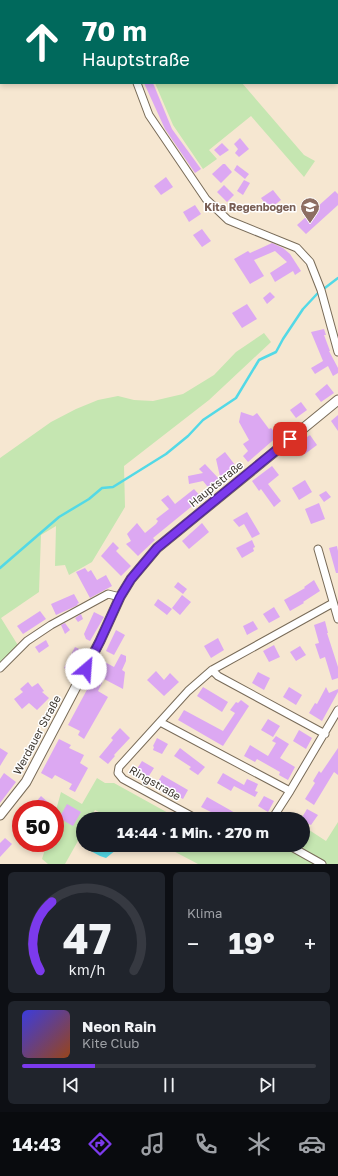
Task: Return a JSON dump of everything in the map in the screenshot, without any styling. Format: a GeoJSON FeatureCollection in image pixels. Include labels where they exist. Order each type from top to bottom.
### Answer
{"type":"FeatureCollection","features":[{"type":"Feature","properties":{"kind":"main road","name":"Hauptstraße"},"geometry":{"type":"LineString","coordinates":[[120,597],[131,579],[157,548],[338,400]]}},
{"type":"Feature","properties":{"kind":"main road","name":"Werdauer Straße"},"geometry":{"type":"LineString","coordinates":[[0,816],[26,782],[100,641],[120,597]]}},
{"type":"Feature","properties":{"kind":"street"},"geometry":{"type":"LineString","coordinates":[[137,84],[149,115],[206,199],[228,220],[297,248],[310,262],[321,290],[338,352]]}},
{"type":"Feature","properties":{"kind":"street"},"geometry":{"type":"LineString","coordinates":[[318,549],[338,619]]}},
{"type":"Feature","properties":{"kind":"street"},"geometry":{"type":"LineString","coordinates":[[0,668],[27,641],[51,625],[108,594],[120,597]]}},
{"type":"Feature","properties":{"kind":"street","name":"Ringstraße"},"geometry":{"type":"LineString","coordinates":[[184,812],[123,779],[118,773],[119,767],[188,692],[212,670],[334,603]]}},
{"type":"Feature","properties":{"kind":"street"},"geometry":{"type":"LineString","coordinates":[[212,670],[218,676],[325,734]]}},
{"type":"Feature","properties":{"kind":"street"},"geometry":{"type":"LineString","coordinates":[[276,812],[325,734],[338,710]]}},
{"type":"Feature","properties":{"kind":"street"},"geometry":{"type":"LineString","coordinates":[[160,722],[290,791]]}},
{"type":"Feature","properties":{"kind":"street"},"geometry":{"type":"LineString","coordinates":[[301,852],[322,864]]}},
{"type":"Feature","properties":{"kind":"green space"},"geometry":{"type":"Polygon","coordinates":[[[155,84],[243,84],[304,155],[315,161],[304,177],[251,116],[209,150],[217,159],[203,169],[173,125],[155,84]]]}},
{"type":"Feature","properties":{"kind":"green space"},"geometry":{"type":"Polygon","coordinates":[[[264,333],[271,342],[209,400],[124,466],[125,507],[92,562],[69,575],[65,565],[55,566],[56,526],[41,535],[39,592],[1,618],[19,647],[0,665],[0,458],[51,422],[98,400],[118,396],[134,400],[153,401],[183,394],[214,375],[236,352],[264,333]]]}},
{"type":"Feature","properties":{"kind":"green space"},"geometry":{"type":"Polygon","coordinates":[[[97,778],[105,783],[114,783],[166,812],[99,812],[95,810],[94,812],[76,812],[76,844],[65,864],[48,864],[42,859],[44,852],[64,852],[64,800],[59,800],[61,792],[82,804],[97,778]]]}},
{"type":"Feature","properties":{"kind":"green space"},"geometry":{"type":"Polygon","coordinates":[[[338,822],[338,864],[198,864],[175,852],[310,852],[310,831],[326,841],[338,822]]]}},
{"type":"Feature","properties":{"kind":"water"},"geometry":{"type":"Polygon","coordinates":[[[92,852],[114,852],[106,858],[92,852]]]}},
{"type":"Feature","properties":{"kind":"building"},"geometry":{"type":"Polygon","coordinates":[[[144,84],[153,84],[172,129],[201,169],[195,173],[165,129],[144,84]]]}},
{"type":"Feature","properties":{"kind":"building"},"geometry":{"type":"Polygon","coordinates":[[[240,138],[249,149],[239,157],[235,153],[238,149],[234,144],[240,138]]]}},
{"type":"Feature","properties":{"kind":"building"},"geometry":{"type":"Polygon","coordinates":[[[222,143],[229,150],[220,156],[214,150],[222,143]]]}},
{"type":"Feature","properties":{"kind":"building"},"geometry":{"type":"Polygon","coordinates":[[[223,164],[225,164],[232,172],[221,183],[212,174],[223,164]]]}},
{"type":"Feature","properties":{"kind":"building"},"geometry":{"type":"Polygon","coordinates":[[[237,165],[249,174],[245,179],[234,170],[237,165]]]}},
{"type":"Feature","properties":{"kind":"building"},"geometry":{"type":"Polygon","coordinates":[[[166,177],[173,187],[161,195],[154,186],[166,177]]]}},
{"type":"Feature","properties":{"kind":"building"},"geometry":{"type":"Polygon","coordinates":[[[244,180],[250,183],[243,195],[237,191],[244,180]]]}},
{"type":"Feature","properties":{"kind":"building"},"geometry":{"type":"Polygon","coordinates":[[[224,185],[234,195],[227,202],[217,192],[224,185]]]}},
{"type":"Feature","properties":{"kind":"building"},"geometry":{"type":"Polygon","coordinates":[[[273,190],[281,200],[269,209],[261,198],[273,190]]]}},
{"type":"Feature","properties":{"kind":"building"},"geometry":{"type":"Polygon","coordinates":[[[335,191],[338,194],[338,205],[306,234],[297,225],[335,191]]]}},
{"type":"Feature","properties":{"kind":"building"},"geometry":{"type":"Polygon","coordinates":[[[195,205],[201,214],[189,222],[183,212],[195,205]]]}},
{"type":"Feature","properties":{"kind":"building"},"geometry":{"type":"Polygon","coordinates":[[[202,229],[211,241],[202,247],[193,235],[202,229]]]}},
{"type":"Feature","properties":{"kind":"building"},"geometry":{"type":"Polygon","coordinates":[[[272,243],[283,248],[290,254],[301,271],[295,275],[293,271],[275,282],[270,273],[287,262],[275,251],[254,260],[264,276],[250,284],[234,259],[248,251],[250,253],[272,243]]]}},
{"type":"Feature","properties":{"kind":"building"},"geometry":{"type":"Polygon","coordinates":[[[270,292],[275,297],[267,304],[263,298],[270,292]]]}},
{"type":"Feature","properties":{"kind":"building"},"geometry":{"type":"Polygon","coordinates":[[[247,304],[257,319],[242,328],[232,313],[247,304]]]}},
{"type":"Feature","properties":{"kind":"building"},"geometry":{"type":"Polygon","coordinates":[[[324,329],[326,335],[324,335],[329,351],[338,368],[338,373],[333,376],[328,366],[315,374],[311,368],[323,361],[311,332],[324,329]]]}},
{"type":"Feature","properties":{"kind":"building"},"geometry":{"type":"Polygon","coordinates":[[[327,384],[334,393],[321,402],[315,394],[327,384]]]}},
{"type":"Feature","properties":{"kind":"building"},"geometry":{"type":"Polygon","coordinates":[[[301,402],[307,410],[296,418],[290,410],[301,402]]]}},
{"type":"Feature","properties":{"kind":"building"},"geometry":{"type":"Polygon","coordinates":[[[241,412],[253,416],[257,413],[269,429],[271,428],[278,436],[248,462],[243,456],[248,451],[243,444],[249,440],[239,422],[241,412]]]}},
{"type":"Feature","properties":{"kind":"building"},"geometry":{"type":"Polygon","coordinates":[[[338,415],[338,431],[331,421],[338,415]]]}},
{"type":"Feature","properties":{"kind":"building"},"geometry":{"type":"Polygon","coordinates":[[[310,435],[317,445],[305,454],[297,444],[310,435]]]}},
{"type":"Feature","properties":{"kind":"building"},"geometry":{"type":"Polygon","coordinates":[[[225,452],[239,470],[213,491],[211,491],[203,481],[189,484],[188,476],[203,473],[199,469],[205,464],[221,481],[216,459],[225,452]]]}},
{"type":"Feature","properties":{"kind":"building"},"geometry":{"type":"Polygon","coordinates":[[[272,466],[279,475],[268,484],[281,501],[274,507],[261,489],[259,491],[252,481],[272,466]]]}},
{"type":"Feature","properties":{"kind":"building"},"geometry":{"type":"Polygon","coordinates":[[[305,480],[312,492],[299,500],[292,488],[305,480]]]}},
{"type":"Feature","properties":{"kind":"building"},"geometry":{"type":"Polygon","coordinates":[[[194,489],[202,498],[153,538],[155,540],[138,556],[126,544],[131,541],[127,534],[137,523],[145,533],[156,524],[158,521],[156,519],[169,509],[161,500],[168,495],[175,504],[194,489]]]}},
{"type":"Feature","properties":{"kind":"building"},"geometry":{"type":"Polygon","coordinates":[[[326,491],[331,497],[324,502],[319,495],[326,491]]]}},
{"type":"Feature","properties":{"kind":"building"},"geometry":{"type":"Polygon","coordinates":[[[319,503],[325,519],[311,524],[305,509],[319,503]]]}},
{"type":"Feature","properties":{"kind":"building"},"geometry":{"type":"Polygon","coordinates":[[[247,512],[260,534],[252,538],[244,524],[239,527],[233,520],[247,512]]]}},
{"type":"Feature","properties":{"kind":"building"},"geometry":{"type":"Polygon","coordinates":[[[202,523],[209,532],[189,549],[182,541],[202,523]]]}},
{"type":"Feature","properties":{"kind":"building"},"geometry":{"type":"Polygon","coordinates":[[[252,540],[255,547],[253,548],[254,551],[242,558],[236,548],[252,540]]]}},
{"type":"Feature","properties":{"kind":"building"},"geometry":{"type":"Polygon","coordinates":[[[113,542],[119,548],[116,551],[131,566],[121,576],[101,556],[113,542]]]}},
{"type":"Feature","properties":{"kind":"building"},"geometry":{"type":"Polygon","coordinates":[[[337,546],[338,573],[336,573],[329,548],[337,546]]]}},
{"type":"Feature","properties":{"kind":"building"},"geometry":{"type":"Polygon","coordinates":[[[85,568],[88,572],[91,570],[97,580],[106,575],[112,586],[90,598],[76,572],[85,568]]]}},
{"type":"Feature","properties":{"kind":"building"},"geometry":{"type":"Polygon","coordinates":[[[314,580],[320,591],[290,611],[284,600],[305,588],[304,587],[314,580]]]}},
{"type":"Feature","properties":{"kind":"building"},"geometry":{"type":"Polygon","coordinates":[[[178,582],[187,589],[183,594],[174,587],[178,582]]]}},
{"type":"Feature","properties":{"kind":"building"},"geometry":{"type":"Polygon","coordinates":[[[74,594],[79,603],[77,604],[78,605],[56,615],[51,604],[74,594]]]}},
{"type":"Feature","properties":{"kind":"building"},"geometry":{"type":"Polygon","coordinates":[[[182,595],[191,602],[180,615],[172,608],[182,595]]]}},
{"type":"Feature","properties":{"kind":"building"},"geometry":{"type":"Polygon","coordinates":[[[158,599],[172,609],[167,615],[154,605],[158,599]]]}},
{"type":"Feature","properties":{"kind":"building"},"geometry":{"type":"Polygon","coordinates":[[[274,607],[280,617],[269,623],[263,614],[274,607]]]}},
{"type":"Feature","properties":{"kind":"building"},"geometry":{"type":"Polygon","coordinates":[[[40,611],[46,619],[23,634],[17,626],[40,611]]]}},
{"type":"Feature","properties":{"kind":"building"},"geometry":{"type":"Polygon","coordinates":[[[94,612],[104,617],[90,641],[86,639],[84,634],[94,612]]]}},
{"type":"Feature","properties":{"kind":"building"},"geometry":{"type":"Polygon","coordinates":[[[81,614],[83,619],[78,622],[75,618],[81,614]]]}},
{"type":"Feature","properties":{"kind":"building"},"geometry":{"type":"Polygon","coordinates":[[[253,621],[258,629],[247,635],[243,626],[253,621]]]}},
{"type":"Feature","properties":{"kind":"building"},"geometry":{"type":"Polygon","coordinates":[[[325,621],[327,633],[338,667],[338,678],[332,680],[325,657],[320,659],[315,644],[319,643],[314,625],[325,621]]]}},
{"type":"Feature","properties":{"kind":"building"},"geometry":{"type":"Polygon","coordinates":[[[65,623],[70,630],[65,634],[61,625],[65,623]]]}},
{"type":"Feature","properties":{"kind":"building"},"geometry":{"type":"Polygon","coordinates":[[[116,630],[125,635],[114,655],[106,651],[116,630]]]}},
{"type":"Feature","properties":{"kind":"building"},"geometry":{"type":"Polygon","coordinates":[[[218,638],[224,650],[211,658],[204,646],[218,638]]]}},
{"type":"Feature","properties":{"kind":"building"},"geometry":{"type":"Polygon","coordinates":[[[46,640],[49,646],[39,653],[35,647],[46,640]]]}},
{"type":"Feature","properties":{"kind":"building"},"geometry":{"type":"Polygon","coordinates":[[[274,645],[280,657],[269,662],[263,651],[274,645]]]}},
{"type":"Feature","properties":{"kind":"building"},"geometry":{"type":"Polygon","coordinates":[[[300,646],[306,655],[296,661],[290,652],[300,646]]]}},
{"type":"Feature","properties":{"kind":"building"},"geometry":{"type":"Polygon","coordinates":[[[75,647],[86,652],[74,674],[64,668],[75,647]]]}},
{"type":"Feature","properties":{"kind":"building"},"geometry":{"type":"Polygon","coordinates":[[[121,654],[126,656],[126,661],[122,670],[125,672],[123,689],[104,679],[98,691],[108,697],[84,739],[78,735],[80,731],[68,725],[97,671],[95,670],[101,660],[114,667],[121,654]]]}},
{"type":"Feature","properties":{"kind":"building"},"geometry":{"type":"Polygon","coordinates":[[[156,671],[164,680],[170,673],[179,682],[164,696],[147,680],[156,671]]]}},
{"type":"Feature","properties":{"kind":"building"},"geometry":{"type":"Polygon","coordinates":[[[258,672],[270,678],[264,690],[252,683],[258,672]]]}},
{"type":"Feature","properties":{"kind":"building"},"geometry":{"type":"Polygon","coordinates":[[[28,682],[32,687],[38,683],[44,691],[42,692],[49,698],[37,710],[29,703],[22,709],[14,699],[23,692],[20,689],[28,682]]]}},
{"type":"Feature","properties":{"kind":"building"},"geometry":{"type":"Polygon","coordinates":[[[203,687],[228,702],[222,712],[197,696],[203,687]]]}},
{"type":"Feature","properties":{"kind":"building"},"geometry":{"type":"Polygon","coordinates":[[[289,687],[302,695],[296,705],[283,697],[289,687]]]}},
{"type":"Feature","properties":{"kind":"building"},"geometry":{"type":"Polygon","coordinates":[[[326,687],[329,693],[338,689],[338,692],[322,721],[309,713],[315,703],[317,704],[326,687]]]}},
{"type":"Feature","properties":{"kind":"building"},"geometry":{"type":"Polygon","coordinates":[[[241,700],[249,706],[223,746],[178,720],[184,710],[223,731],[235,713],[230,710],[236,702],[238,703],[241,700]]]}},
{"type":"Feature","properties":{"kind":"building"},"geometry":{"type":"Polygon","coordinates":[[[268,719],[280,726],[273,737],[261,730],[268,719]]]}},
{"type":"Feature","properties":{"kind":"building"},"geometry":{"type":"Polygon","coordinates":[[[120,728],[130,738],[114,755],[115,756],[108,764],[99,757],[113,740],[111,738],[120,728]]]}},
{"type":"Feature","properties":{"kind":"building"},"geometry":{"type":"Polygon","coordinates":[[[299,730],[312,738],[306,749],[293,741],[299,730]]]}},
{"type":"Feature","properties":{"kind":"building"},"geometry":{"type":"Polygon","coordinates":[[[276,736],[289,744],[280,758],[295,767],[288,780],[279,775],[280,772],[257,759],[255,762],[244,756],[250,745],[268,756],[276,743],[272,741],[276,736]]]}},
{"type":"Feature","properties":{"kind":"building"},"geometry":{"type":"Polygon","coordinates":[[[157,738],[168,744],[162,754],[153,750],[153,746],[157,738]]]}},
{"type":"Feature","properties":{"kind":"building"},"geometry":{"type":"Polygon","coordinates":[[[59,739],[71,745],[69,748],[84,755],[80,763],[88,768],[75,792],[69,789],[72,784],[55,775],[52,779],[41,773],[59,739]]]}},
{"type":"Feature","properties":{"kind":"building"},"geometry":{"type":"Polygon","coordinates":[[[0,748],[8,753],[0,766],[0,748]]]}},
{"type":"Feature","properties":{"kind":"building"},"geometry":{"type":"Polygon","coordinates":[[[180,748],[205,767],[198,775],[189,769],[191,767],[174,756],[180,748]]]}},
{"type":"Feature","properties":{"kind":"building"},"geometry":{"type":"Polygon","coordinates":[[[338,748],[338,775],[334,772],[314,805],[305,799],[315,783],[313,781],[319,771],[321,773],[338,748]]]}},
{"type":"Feature","properties":{"kind":"building"},"geometry":{"type":"Polygon","coordinates":[[[142,761],[154,768],[147,779],[135,772],[142,761]]]}},
{"type":"Feature","properties":{"kind":"building"},"geometry":{"type":"Polygon","coordinates":[[[4,773],[16,782],[0,803],[0,779],[4,773]]]}},
{"type":"Feature","properties":{"kind":"building"},"geometry":{"type":"Polygon","coordinates":[[[223,773],[244,785],[247,779],[258,784],[255,791],[258,792],[255,797],[234,786],[231,791],[217,783],[223,773]]]}},
{"type":"Feature","properties":{"kind":"building"},"geometry":{"type":"Polygon","coordinates":[[[162,775],[188,790],[183,799],[156,784],[162,775]]]}},
{"type":"Feature","properties":{"kind":"building"},"geometry":{"type":"Polygon","coordinates":[[[41,796],[46,800],[38,800],[41,796]]]}},
{"type":"Feature","properties":{"kind":"building"},"geometry":{"type":"Polygon","coordinates":[[[264,796],[274,801],[268,812],[258,806],[264,796]]]}},
{"type":"Feature","properties":{"kind":"building"},"geometry":{"type":"Polygon","coordinates":[[[207,797],[233,812],[211,812],[201,807],[207,797]]]}},
{"type":"Feature","properties":{"kind":"building"},"geometry":{"type":"Polygon","coordinates":[[[67,804],[81,812],[76,812],[76,821],[73,826],[64,821],[64,809],[67,804]]]}},
{"type":"Feature","properties":{"kind":"building"},"geometry":{"type":"Polygon","coordinates":[[[307,809],[318,815],[311,825],[310,812],[305,812],[307,809]]]}},
{"type":"Feature","properties":{"kind":"building"},"geometry":{"type":"Polygon","coordinates":[[[5,838],[12,844],[0,857],[0,843],[5,838]]]}},
{"type":"Feature","properties":{"kind":"waterway"},"geometry":{"type":"LineString","coordinates":[[0,568],[59,517],[89,499],[102,488],[113,487],[166,454],[188,436],[203,420],[236,398],[259,360],[276,352],[303,309],[317,294],[338,278]]}},
{"type":"Feature","properties":{"kind":"place","name":"Kita Regenbogen"},"geometry":{"type":"Point","coordinates":[310,224]}},
{"type":"Feature","properties":{"kind":"route"},"geometry":{"type":"LineString","coordinates":[[86,669],[120,597],[131,579],[157,548],[290,439]]}}]}
